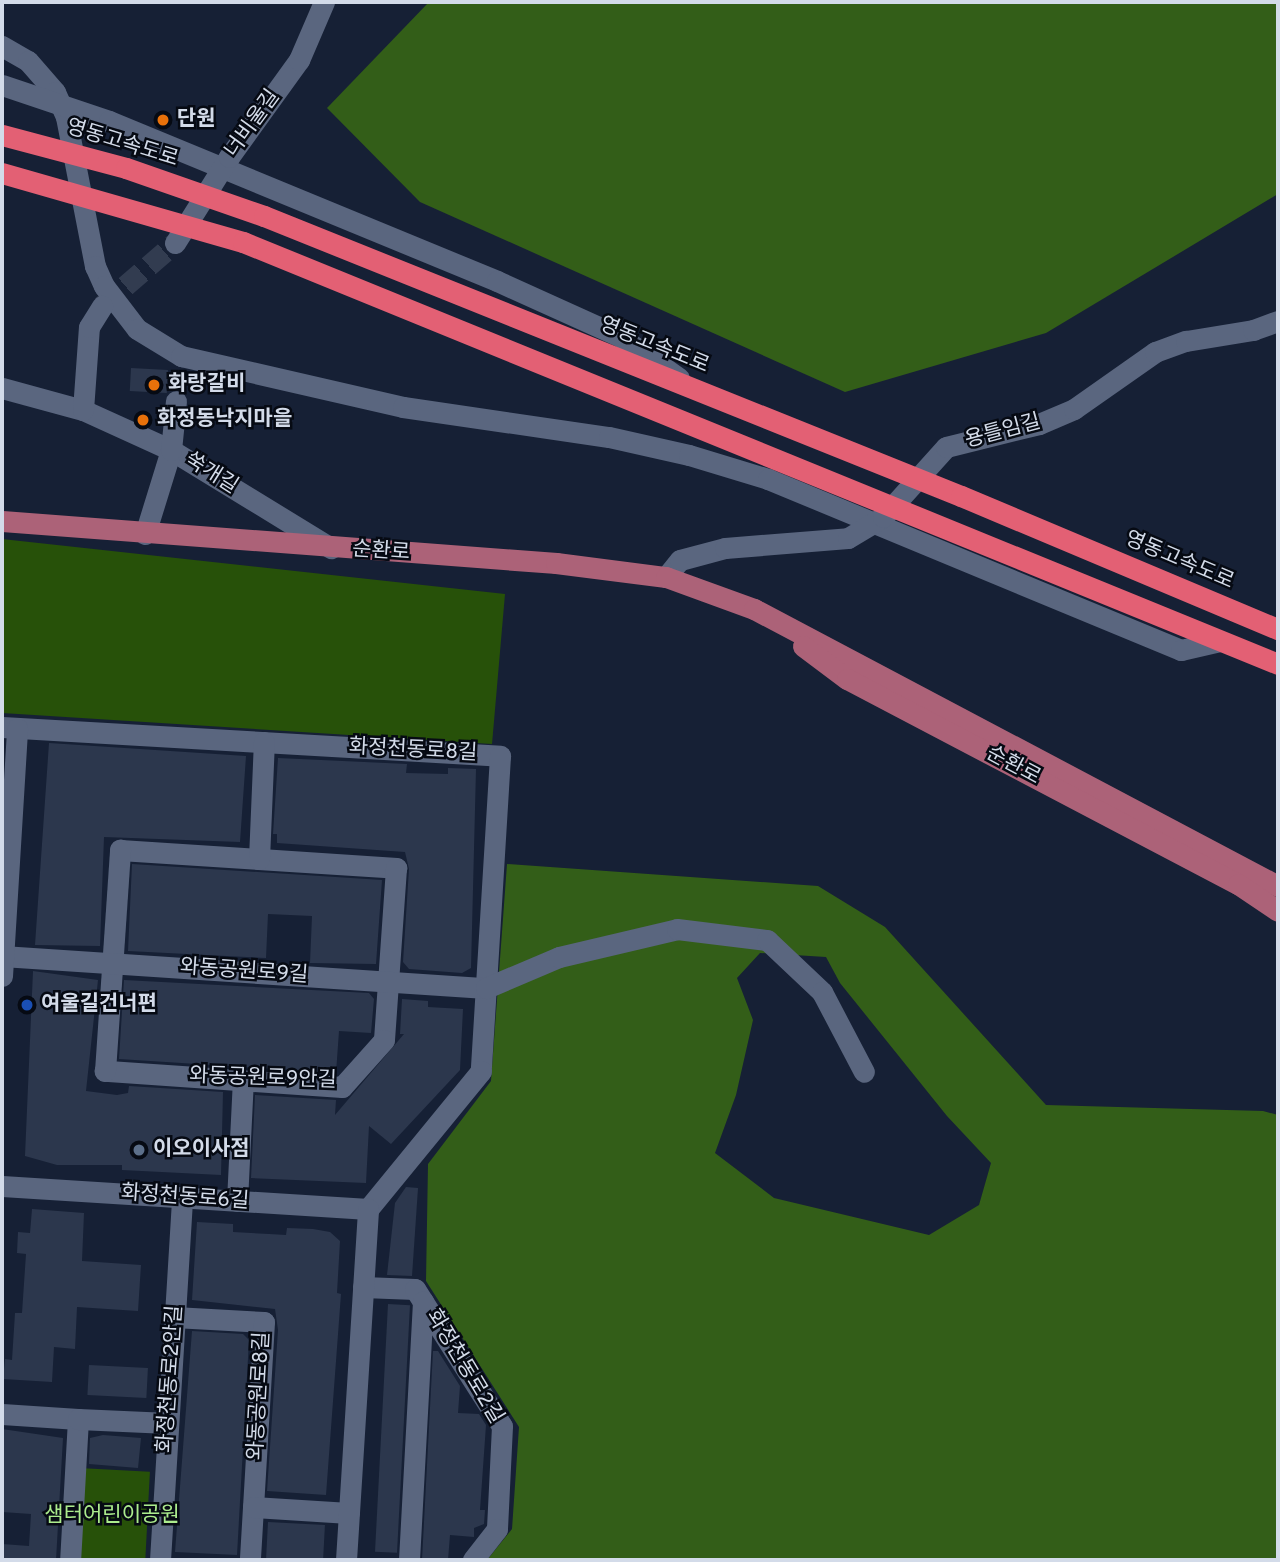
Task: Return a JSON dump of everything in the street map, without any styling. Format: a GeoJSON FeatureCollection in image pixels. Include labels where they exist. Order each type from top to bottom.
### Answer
{"type":"FeatureCollection","features":[{"type":"Feature","properties":{"kind":"highway","name":"영동고속도로"},"geometry":{"type":"LineString","coordinates":[[2,135],[126,168],[264,216],[692,387],[1278,629]]}},
{"type":"Feature","properties":{"kind":"highway"},"geometry":{"type":"LineString","coordinates":[[2,173],[243,242],[1278,664]]}},
{"type":"Feature","properties":{"kind":"main road","name":"순환로"},"geometry":{"type":"LineString","coordinates":[[2,521],[332,549],[555,563],[666,577],[754,609],[1278,886]]}},
{"type":"Feature","properties":{"kind":"main road","name":"순환로"},"geometry":{"type":"LineString","coordinates":[[754,609],[846,679],[1238,884],[1278,911]]}},
{"type":"Feature","properties":{"kind":"street","name":"너비울길"},"geometry":{"type":"LineString","coordinates":[[175,243],[229,157],[299,60],[324,2]]}},
{"type":"Feature","properties":{"kind":"street"},"geometry":{"type":"LineString","coordinates":[[5,47],[28,61],[46,82],[66,117],[88,237],[104,286],[137,329],[181,356],[403,407],[609,437],[768,479],[1181,650],[1219,641]]}},
{"type":"Feature","properties":{"kind":"street"},"geometry":{"type":"LineString","coordinates":[[2,86],[109,121],[621,337],[692,387]]}},
{"type":"Feature","properties":{"kind":"street"},"geometry":{"type":"LineString","coordinates":[[83,410],[89,327],[102,306]]}},
{"type":"Feature","properties":{"kind":"street","name":"용틀임길"},"geometry":{"type":"LineString","coordinates":[[666,577],[680,560],[724,548],[848,538],[883,517],[946,447],[1039,424],[1074,409],[1155,352],[1185,341],[1253,330],[1278,321]]}},
{"type":"Feature","properties":{"kind":"street","name":"쑥개길"},"geometry":{"type":"LineString","coordinates":[[2,388],[83,410],[171,450],[332,549]]}},
{"type":"Feature","properties":{"kind":"street"},"geometry":{"type":"LineString","coordinates":[[145,534],[171,450],[176,401]]}},
{"type":"Feature","properties":{"kind":"street"},"geometry":{"type":"LineString","coordinates":[[2,963],[9,728]]}},
{"type":"Feature","properties":{"kind":"street","name":"화정천동로8길"},"geometry":{"type":"LineString","coordinates":[[9,728],[500,756],[481,1071],[368,1209]]}},
{"type":"Feature","properties":{"kind":"street"},"geometry":{"type":"LineString","coordinates":[[259,859],[264,742]]}},
{"type":"Feature","properties":{"kind":"street","name":"와동공원로9안길"},"geometry":{"type":"LineString","coordinates":[[120,850],[259,859],[396,868],[384,1040],[342,1087],[105,1071],[120,850]]}},
{"type":"Feature","properties":{"kind":"street"},"geometry":{"type":"LineString","coordinates":[[486,988],[559,957],[677,929],[767,940],[822,992],[864,1072]]}},
{"type":"Feature","properties":{"kind":"street","name":"와동공원로9길"},"geometry":{"type":"LineString","coordinates":[[2,963],[113,963],[486,988]]}},
{"type":"Feature","properties":{"kind":"street"},"geometry":{"type":"LineString","coordinates":[[237,1201],[243,1080]]}},
{"type":"Feature","properties":{"kind":"street","name":"화정천동로6길"},"geometry":{"type":"LineString","coordinates":[[2,1186],[368,1209]]}},
{"type":"Feature","properties":{"kind":"street","name":"화정천동로2안길"},"geometry":{"type":"LineString","coordinates":[[160,1560],[182,1197]]}},
{"type":"Feature","properties":{"kind":"street"},"geometry":{"type":"LineString","coordinates":[[346,1560],[368,1209]]}},
{"type":"Feature","properties":{"kind":"street"},"geometry":{"type":"LineString","coordinates":[[363,1287],[415,1289],[423,1301]]}},
{"type":"Feature","properties":{"kind":"street","name":"화정천동로2길"},"geometry":{"type":"LineString","coordinates":[[409,1560],[423,1301]]}},
{"type":"Feature","properties":{"kind":"street","name":"화정천동로2길"},"geometry":{"type":"LineString","coordinates":[[423,1301],[502,1426],[497,1529],[473,1560]]}},
{"type":"Feature","properties":{"kind":"street","name":"와동공원로8길"},"geometry":{"type":"LineString","coordinates":[[174,1317],[264,1322],[250,1560]]}},
{"type":"Feature","properties":{"kind":"street"},"geometry":{"type":"LineString","coordinates":[[2,1414],[168,1423]]}},
{"type":"Feature","properties":{"kind":"street"},"geometry":{"type":"LineString","coordinates":[[70,1560],[78,1419]]}},
{"type":"Feature","properties":{"kind":"street"},"geometry":{"type":"LineString","coordinates":[[253,1507],[349,1513]]}},
{"type":"Feature","properties":{"kind":"green space"},"geometry":{"type":"Polygon","coordinates":[[[429,2],[1278,2],[1278,194],[1046,333],[845,392],[420,202],[327,108],[429,2]]]}},
{"type":"Feature","properties":{"kind":"green space"},"geometry":{"type":"Polygon","coordinates":[[[2,539],[505,594],[492,744],[2,713],[2,539]]]}},
{"type":"Feature","properties":{"kind":"green space"},"geometry":{"type":"Polygon","coordinates":[[[507,864],[818,886],[885,927],[1046,1105],[1263,1111],[1278,1115],[1278,1560],[487,1560],[512,1529],[519,1427],[426,1281],[428,1164],[491,1081],[507,864]],[[760,953],[737,978],[753,1020],[736,1095],[715,1153],[774,1198],[929,1235],[979,1205],[991,1163],[947,1116],[840,983],[826,957],[760,953]]]}},
{"type":"Feature","properties":{"kind":"green space","name":"샘터어린이공원"},"geometry":{"type":"Polygon","coordinates":[[[79,1468],[150,1472],[145,1560],[74,1560],[79,1468]]]}},
{"type":"Feature","properties":{"kind":"building"},"geometry":{"type":"Polygon","coordinates":[[[131,368],[168,370],[167,393],[130,391],[131,368]]]}},
{"type":"Feature","properties":{"kind":"building"},"geometry":{"type":"Polygon","coordinates":[[[49,743],[246,756],[240,842],[104,837],[100,946],[35,945],[49,743]]]}},
{"type":"Feature","properties":{"kind":"building"},"geometry":{"type":"Polygon","coordinates":[[[278,758],[407,764],[406,773],[448,774],[448,768],[476,769],[471,968],[462,973],[409,969],[403,962],[409,869],[405,852],[277,843],[277,834],[273,834],[278,758]]]}},
{"type":"Feature","properties":{"kind":"building"},"geometry":{"type":"Polygon","coordinates":[[[132,864],[382,880],[376,964],[310,963],[312,916],[268,914],[266,958],[128,951],[132,864]]]}},
{"type":"Feature","properties":{"kind":"building"},"geometry":{"type":"Polygon","coordinates":[[[33,971],[98,980],[86,1091],[117,1095],[128,1093],[129,1086],[223,1092],[221,1175],[122,1170],[122,1165],[57,1165],[25,1156],[33,971]]]}},
{"type":"Feature","properties":{"kind":"building"},"geometry":{"type":"Polygon","coordinates":[[[124,980],[369,993],[374,999],[371,1033],[339,1031],[336,1073],[119,1059],[124,980]]]}},
{"type":"Feature","properties":{"kind":"building"},"geometry":{"type":"Polygon","coordinates":[[[402,999],[428,1001],[428,1007],[463,1009],[460,1070],[391,1144],[369,1126],[366,1183],[251,1178],[255,1095],[336,1100],[335,1115],[404,1034],[400,1034],[402,999]]]}},
{"type":"Feature","properties":{"kind":"building"},"geometry":{"type":"Polygon","coordinates":[[[406,1187],[418,1188],[412,1276],[387,1275],[395,1203],[406,1187]]]}},
{"type":"Feature","properties":{"kind":"building"},"geometry":{"type":"Polygon","coordinates":[[[32,1209],[84,1213],[82,1261],[141,1265],[138,1311],[77,1307],[75,1349],[54,1347],[52,1382],[3,1379],[5,1359],[12,1360],[15,1313],[22,1313],[26,1254],[17,1253],[18,1232],[30,1233],[32,1209]]]}},
{"type":"Feature","properties":{"kind":"building"},"geometry":{"type":"Polygon","coordinates":[[[197,1222],[233,1224],[233,1232],[286,1235],[287,1228],[313,1229],[330,1232],[340,1241],[337,1293],[341,1294],[326,1495],[267,1491],[278,1330],[275,1309],[192,1300],[197,1222]]]}},
{"type":"Feature","properties":{"kind":"building"},"geometry":{"type":"Polygon","coordinates":[[[388,1304],[410,1305],[397,1553],[375,1552],[388,1304]]]}},
{"type":"Feature","properties":{"kind":"building"},"geometry":{"type":"Polygon","coordinates":[[[192,1331],[243,1334],[249,1340],[237,1555],[175,1552],[192,1331]]]}},
{"type":"Feature","properties":{"kind":"building"},"geometry":{"type":"Polygon","coordinates":[[[433,1351],[438,1351],[460,1386],[458,1413],[479,1414],[486,1425],[480,1510],[485,1510],[484,1524],[474,1528],[474,1537],[450,1535],[448,1560],[422,1560],[433,1351]]]}},
{"type":"Feature","properties":{"kind":"building"},"geometry":{"type":"Polygon","coordinates":[[[89,1365],[148,1368],[146,1398],[87,1395],[89,1365]]]}},
{"type":"Feature","properties":{"kind":"building"},"geometry":{"type":"Polygon","coordinates":[[[2,1429],[63,1438],[56,1560],[2,1560],[2,1544],[29,1546],[31,1514],[2,1512],[2,1429]]]}},
{"type":"Feature","properties":{"kind":"building"},"geometry":{"type":"Polygon","coordinates":[[[103,1435],[141,1438],[138,1468],[89,1464],[90,1438],[103,1435]]]}},
{"type":"Feature","properties":{"kind":"building"},"geometry":{"type":"Polygon","coordinates":[[[268,1522],[325,1525],[323,1560],[266,1560],[268,1522]]]}},
{"type":"Feature","properties":{"kind":"tunnel"},"geometry":{"type":"LineString","coordinates":[[102,306],[175,243]]}},
{"type":"Feature","properties":{"kind":"place","name":"단원"},"geometry":{"type":"Point","coordinates":[163,120]}},
{"type":"Feature","properties":{"kind":"place","name":"화랑갈비"},"geometry":{"type":"Point","coordinates":[154,385]}},
{"type":"Feature","properties":{"kind":"place","name":"화정동낙지마을"},"geometry":{"type":"Point","coordinates":[143,420]}},
{"type":"Feature","properties":{"kind":"place","name":"여울길건너편"},"geometry":{"type":"Point","coordinates":[27,1005]}},
{"type":"Feature","properties":{"kind":"place","name":"이오이사점"},"geometry":{"type":"Point","coordinates":[139,1150]}}]}
